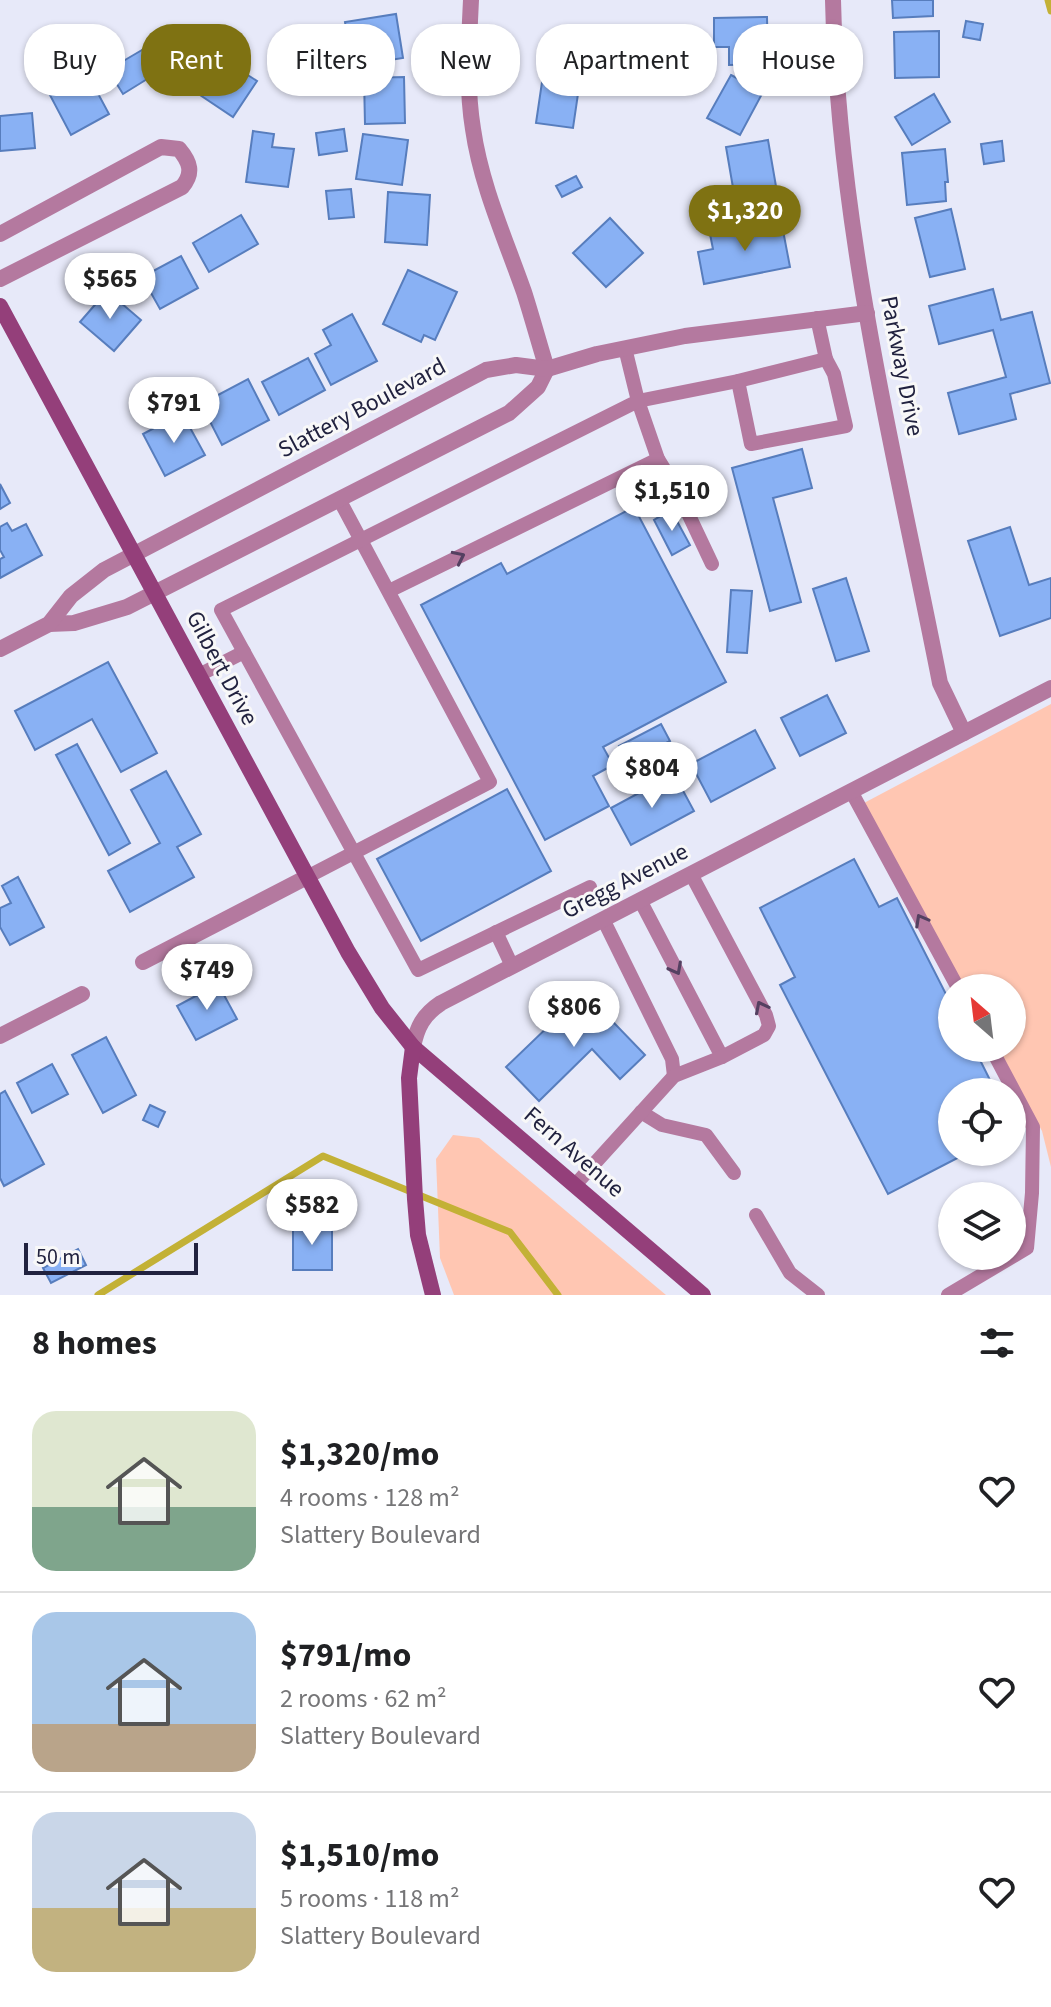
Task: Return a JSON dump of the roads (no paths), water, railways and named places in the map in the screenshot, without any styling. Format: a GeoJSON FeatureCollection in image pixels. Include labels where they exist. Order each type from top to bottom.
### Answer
{"type":"FeatureCollection","features":[{"type":"Feature","properties":{"kind":"street"},"geometry":{"type":"LineString","coordinates":[[471,0],[469,102],[478,159],[547,369]]}},
{"type":"Feature","properties":{"kind":"street","name":"Parkway Drive"},"geometry":{"type":"LineString","coordinates":[[833,0],[841,133],[867,313],[940,683],[964,733]]}},
{"type":"Feature","properties":{"kind":"street"},"geometry":{"type":"LineString","coordinates":[[0,234],[161,147],[179,149],[188,160],[189,175],[182,187],[0,279]]}},
{"type":"Feature","properties":{"kind":"street","name":"Gilbert Drive"},"geometry":{"type":"LineString","coordinates":[[0,306],[307,877],[382,1008],[413,1047]]}},
{"type":"Feature","properties":{"kind":"street","name":"Slattery Boulevard"},"geometry":{"type":"LineString","coordinates":[[49,624],[71,596],[104,570],[486,370],[516,365],[547,369],[685,336],[867,313]]}},
{"type":"Feature","properties":{"kind":"street","name":"Slattery Boulevard"},"geometry":{"type":"LineString","coordinates":[[0,649],[49,624],[74,623],[107,615],[155,593],[509,413],[529,397],[547,369]]}},
{"type":"Feature","properties":{"kind":"street","name":"Gregg Avenue"},"geometry":{"type":"LineString","coordinates":[[413,1047],[417,1029],[426,1013],[1051,688]]}},
{"type":"Feature","properties":{"kind":"street"},"geometry":{"type":"LineString","coordinates":[[143,962],[307,877]]}},
{"type":"Feature","properties":{"kind":"street"},"geometry":{"type":"LineString","coordinates":[[0,1036],[82,994]]}},
{"type":"Feature","properties":{"kind":"street"},"geometry":{"type":"LineString","coordinates":[[413,1047],[409,1078],[418,1235],[433,1295]]}},
{"type":"Feature","properties":{"kind":"street","name":"Fern Avenue"},"geometry":{"type":"LineString","coordinates":[[413,1047],[703,1295]]}},
{"type":"Feature","properties":{"kind":"lane"},"geometry":{"type":"LineString","coordinates":[[738,381],[751,444],[846,426],[817,318]]}},
{"type":"Feature","properties":{"kind":"lane"},"geometry":{"type":"LineString","coordinates":[[625,348],[638,401],[658,459],[677,490],[712,564]]}},
{"type":"Feature","properties":{"kind":"lane"},"geometry":{"type":"LineString","coordinates":[[590,887],[418,970],[221,610],[638,401],[826,359]]}},
{"type":"Feature","properties":{"kind":"lane"},"geometry":{"type":"LineString","coordinates":[[389,591],[658,459]]}},
{"type":"Feature","properties":{"kind":"lane"},"geometry":{"type":"LineString","coordinates":[[307,877],[490,782],[339,499]]}},
{"type":"Feature","properties":{"kind":"lane"},"geometry":{"type":"LineString","coordinates":[[199,675],[244,652]]}},
{"type":"Feature","properties":{"kind":"lane"},"geometry":{"type":"LineString","coordinates":[[851,791],[950,974]]}},
{"type":"Feature","properties":{"kind":"lane"},"geometry":{"type":"LineString","coordinates":[[575,1185],[674,1076],[722,1057],[764,1035],[769,1026],[691,874]]}},
{"type":"Feature","properties":{"kind":"lane"},"geometry":{"type":"LineString","coordinates":[[640,900],[722,1057]]}},
{"type":"Feature","properties":{"kind":"lane"},"geometry":{"type":"LineString","coordinates":[[603,919],[672,1059],[674,1076]]}},
{"type":"Feature","properties":{"kind":"lane"},"geometry":{"type":"LineString","coordinates":[[496,932],[512,966]]}},
{"type":"Feature","properties":{"kind":"lane"},"geometry":{"type":"LineString","coordinates":[[948,1295],[1027,1248],[1033,1179],[1033,1127],[998,1062]]}},
{"type":"Feature","properties":{"kind":"lane"},"geometry":{"type":"LineString","coordinates":[[641,1112],[662,1125],[706,1135],[734,1173]]}},
{"type":"Feature","properties":{"kind":"lane"},"geometry":{"type":"LineString","coordinates":[[756,1215],[790,1273],[818,1295]]}},
{"type":"Feature","properties":{"kind":"waterway"},"geometry":{"type":"LineString","coordinates":[[1048,0],[1051,11]]}},
{"type":"Feature","properties":{"kind":"waterway"},"geometry":{"type":"LineString","coordinates":[[98,1295],[323,1156],[510,1232],[558,1295]]}}]}
